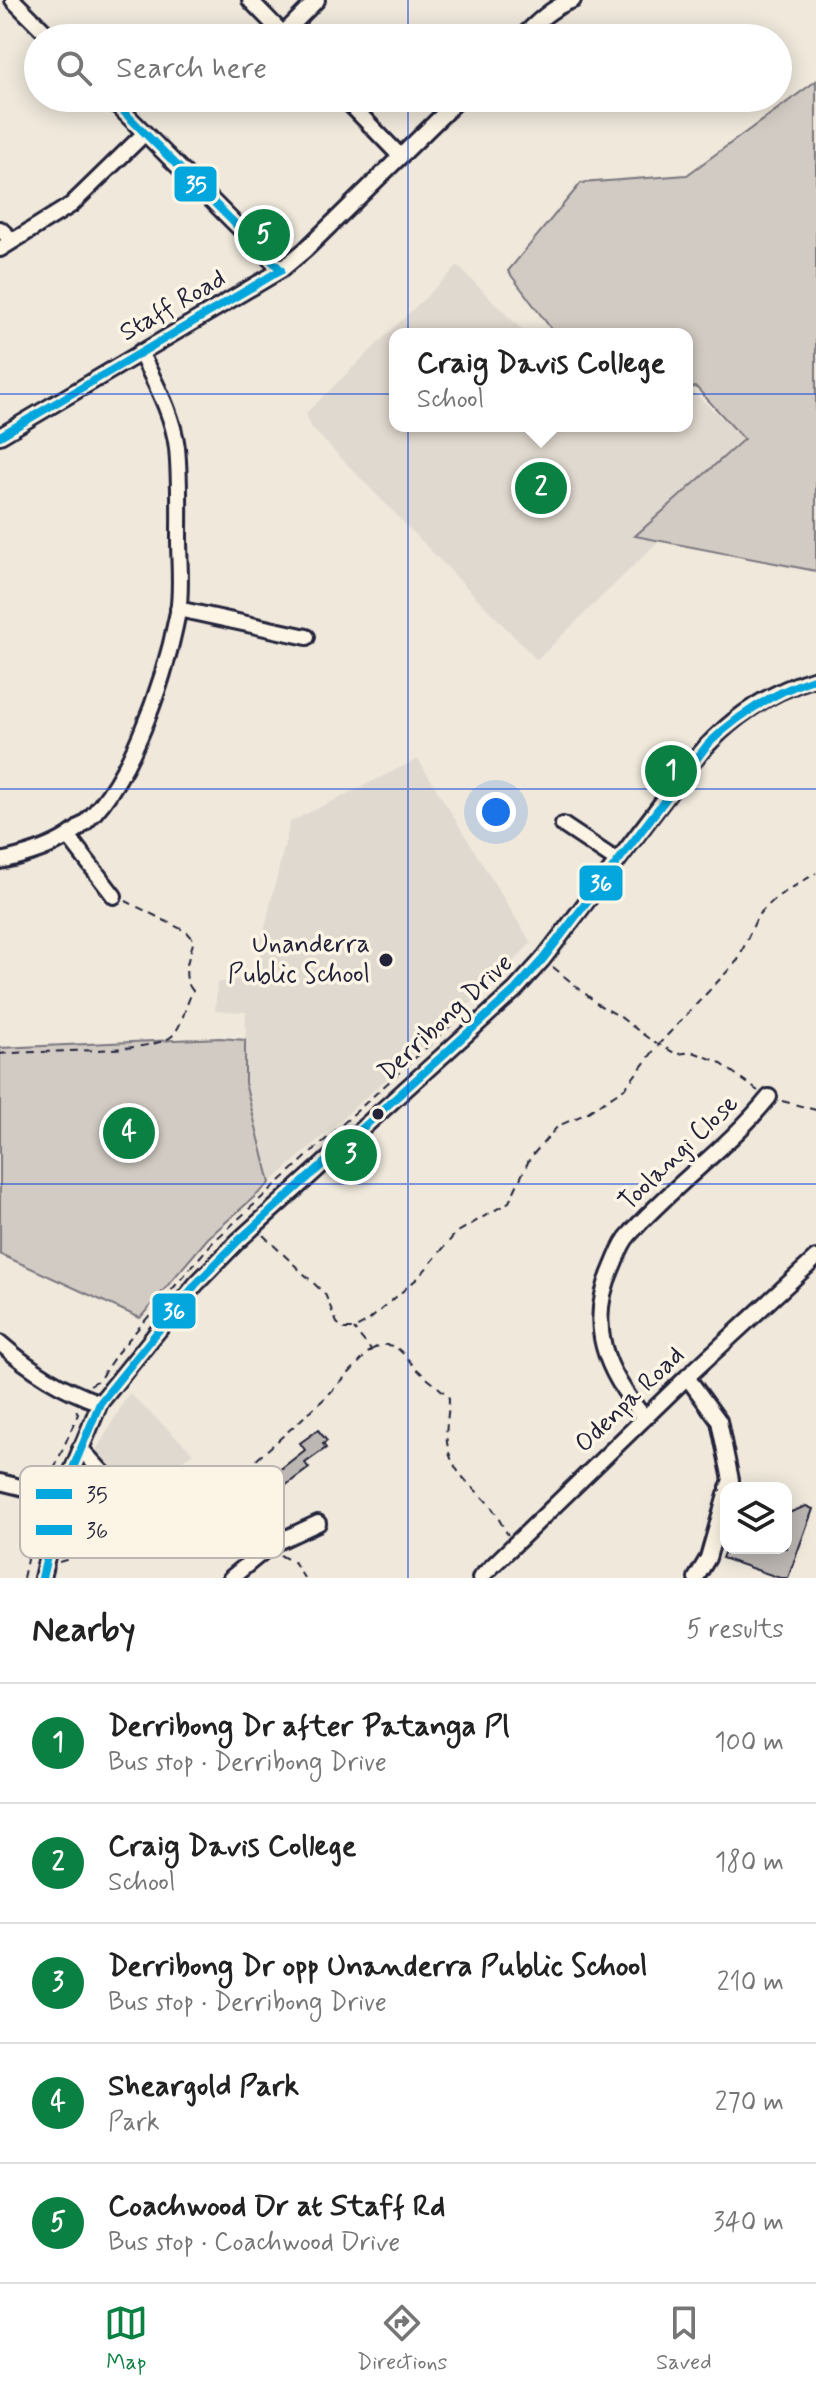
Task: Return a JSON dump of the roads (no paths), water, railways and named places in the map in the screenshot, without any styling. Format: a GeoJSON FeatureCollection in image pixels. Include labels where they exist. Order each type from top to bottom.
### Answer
{"type":"FeatureCollection","features":[{"type":"Feature","properties":{"kind":"street"},"geometry":{"type":"LineString","coordinates":[[13,0],[37,24]]}},
{"type":"Feature","properties":{"kind":"street"},"geometry":{"type":"LineString","coordinates":[[250,0],[273,24]]}},
{"type":"Feature","properties":{"kind":"street"},"geometry":{"type":"LineString","coordinates":[[296,24],[317,0]]}},
{"type":"Feature","properties":{"kind":"street"},"geometry":{"type":"LineString","coordinates":[[536,24],[566,1]]}},
{"type":"Feature","properties":{"kind":"street"},"geometry":{"type":"LineString","coordinates":[[124,112],[281,270]]}},
{"type":"Feature","properties":{"kind":"street"},"geometry":{"type":"LineString","coordinates":[[358,112],[400,156]]}},
{"type":"Feature","properties":{"kind":"street","name":"Staff Road"},"geometry":{"type":"LineString","coordinates":[[0,436],[281,270],[446,112]]}},
{"type":"Feature","properties":{"kind":"street"},"geometry":{"type":"LineString","coordinates":[[0,229],[7,245],[71,205],[145,133]]}},
{"type":"Feature","properties":{"kind":"street"},"geometry":{"type":"LineString","coordinates":[[0,861],[24,856],[68,836],[85,823],[110,792],[131,756],[160,685],[178,609],[177,447],[166,405],[140,352]]}},
{"type":"Feature","properties":{"kind":"street"},"geometry":{"type":"LineString","coordinates":[[178,609],[307,637]]}},
{"type":"Feature","properties":{"kind":"street","name":"Derribong Drive"},"geometry":{"type":"LineString","coordinates":[[73,1466],[100,1403],[196,1284],[253,1227],[505,1000],[543,959],[716,735],[759,702],[816,678]]}},
{"type":"Feature","properties":{"kind":"street"},"geometry":{"type":"LineString","coordinates":[[563,825],[617,861]]}},
{"type":"Feature","properties":{"kind":"street"},"geometry":{"type":"LineString","coordinates":[[68,836],[114,896]]}},
{"type":"Feature","properties":{"kind":"street","name":"Toolangi Close"},"geometry":{"type":"LineString","coordinates":[[645,1418],[622,1391],[601,1344],[603,1289],[626,1237],[747,1124],[769,1097]]}},
{"type":"Feature","properties":{"kind":"street","name":"Odenpa Road"},"geometry":{"type":"LineString","coordinates":[[480,1578],[687,1377],[816,1258]]}},
{"type":"Feature","properties":{"kind":"street"},"geometry":{"type":"LineString","coordinates":[[0,1343],[30,1369],[71,1392],[100,1403]]}},
{"type":"Feature","properties":{"kind":"street"},"geometry":{"type":"LineString","coordinates":[[687,1377],[719,1421],[730,1482]]}},
{"type":"Feature","properties":{"kind":"street"},"geometry":{"type":"LineString","coordinates":[[80,1448],[97,1466]]}},
{"type":"Feature","properties":{"kind":"street"},"geometry":{"type":"LineString","coordinates":[[0,1482],[20,1487]]}},
{"type":"Feature","properties":{"kind":"street"},"geometry":{"type":"LineString","coordinates":[[696,1578],[708,1558],[720,1516]]}},
{"type":"Feature","properties":{"kind":"street"},"geometry":{"type":"LineString","coordinates":[[284,1540],[318,1523]]}},
{"type":"Feature","properties":{"kind":"street","name":"Derribong Drive"},"geometry":{"type":"LineString","coordinates":[[42,1578],[46,1558]]}},
{"type":"Feature","properties":{"kind":"street"},"geometry":{"type":"LineString","coordinates":[[231,1578],[255,1558]]}},
{"type":"Feature","properties":{"kind":"place","name":"Coachwood Dr at Staff Rd"},"geometry":{"type":"Point","coordinates":[264,235]}},
{"type":"Feature","properties":{"kind":"place","name":"Craig Davis College"},"geometry":{"type":"Point","coordinates":[541,488]}},
{"type":"Feature","properties":{"kind":"place","name":"Derribong Dr after Patanga Pl"},"geometry":{"type":"Point","coordinates":[671,771]}},
{"type":"Feature","properties":{"kind":"place","name":"Unanderra Public School"},"geometry":{"type":"Point","coordinates":[386,960]}},
{"type":"Feature","properties":{"kind":"place","name":"Sheargold Park"},"geometry":{"type":"Point","coordinates":[129,1133]}},
{"type":"Feature","properties":{"kind":"place","name":"Derribong Dr opp Unanderra Public School"},"geometry":{"type":"Point","coordinates":[351,1155]}}]}
